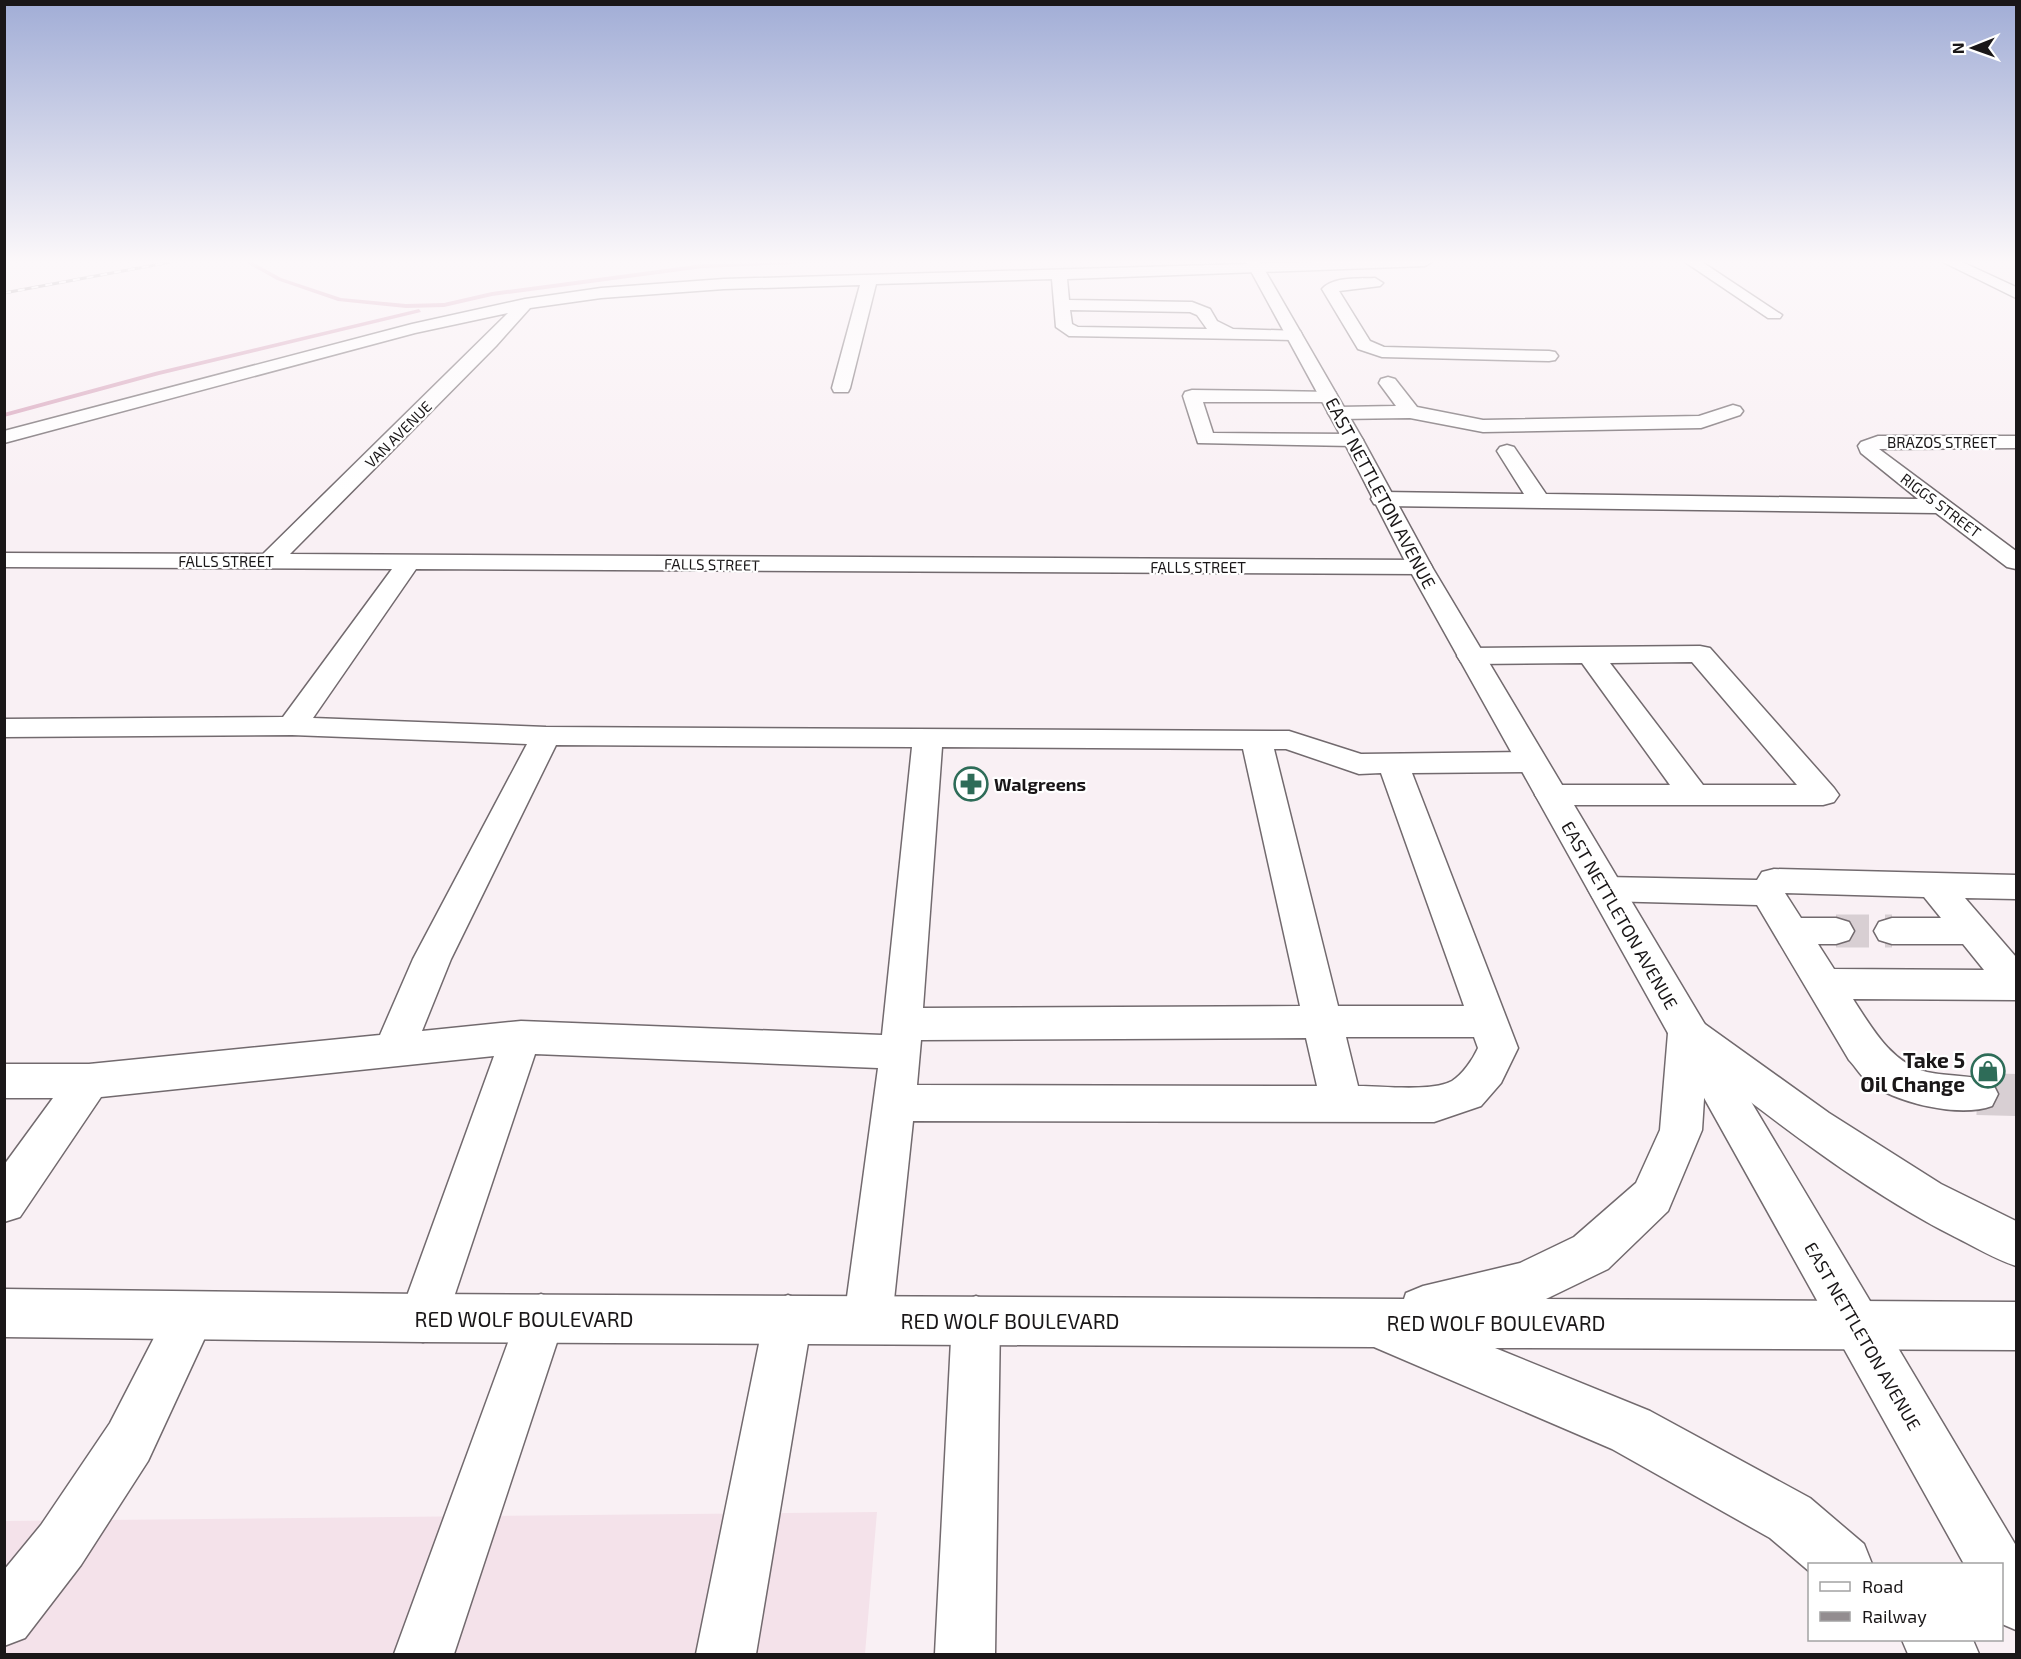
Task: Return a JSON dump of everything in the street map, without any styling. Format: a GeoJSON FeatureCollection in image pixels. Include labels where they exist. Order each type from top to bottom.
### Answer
{"type":"FeatureCollection","features":[{"type":"Feature","properties":{"kind":"main road"},"geometry":{"type":"LineString","coordinates":[[4,437],[373,339]]}},
{"type":"Feature","properties":{"kind":"main road","name":"VAN AVENUE"},"geometry":{"type":"LineString","coordinates":[[269,562],[492,339]]}},
{"type":"Feature","properties":{"kind":"main road"},"geometry":{"type":"LineString","coordinates":[[841,388],[854,339]]}},
{"type":"Feature","properties":{"kind":"main road","name":"EAST NETTLETON AVENUE"},"geometry":{"type":"LineString","coordinates":[[1297,339],[1420,567],[1994,1563]]}},
{"type":"Feature","properties":{"kind":"main road"},"geometry":{"type":"LineString","coordinates":[[1361,339],[1364,345],[1382,352],[1549,356]]}},
{"type":"Feature","properties":{"kind":"main road"},"geometry":{"type":"LineString","coordinates":[[1388,383],[1410,412]]}},
{"type":"Feature","properties":{"kind":"main road"},"geometry":{"type":"LineString","coordinates":[[1353,440],[1205,439],[1192,396],[1333,404],[1410,412],[1483,426],[1701,422],[1733,411]]}},
{"type":"Feature","properties":{"kind":"main road","name":"BRAZOS STREET"},"geometry":{"type":"LineString","coordinates":[[1868,446],[1878,442],[2016,442]]}},
{"type":"Feature","properties":{"kind":"main road","name":"RIGGS STREET"},"geometry":{"type":"LineString","coordinates":[[1868,446],[1871,453],[2016,562]]}},
{"type":"Feature","properties":{"kind":"main road"},"geometry":{"type":"LineString","coordinates":[[1507,451],[1539,501]]}},
{"type":"Feature","properties":{"kind":"main road"},"geometry":{"type":"LineString","coordinates":[[1382,499],[1941,506]]}},
{"type":"Feature","properties":{"kind":"main road","name":"FALLS STREET"},"geometry":{"type":"LineString","coordinates":[[4,560],[1420,567]]}},
{"type":"Feature","properties":{"kind":"main road"},"geometry":{"type":"LineString","coordinates":[[292,726],[410,561]]}},
{"type":"Feature","properties":{"kind":"main road"},"geometry":{"type":"LineString","coordinates":[[4,728],[292,726],[546,736],[1289,740],[1359,764],[1393,764],[1694,795],[1823,795],[1700,654],[1471,656]]}},
{"type":"Feature","properties":{"kind":"main road"},"geometry":{"type":"LineString","coordinates":[[1590,655],[1694,795]]}},
{"type":"Feature","properties":{"kind":"main road"},"geometry":{"type":"LineString","coordinates":[[394,1050],[432,959],[546,736]]}},
{"type":"Feature","properties":{"kind":"main road"},"geometry":{"type":"LineString","coordinates":[[868,1319],[894,1103],[928,738]]}},
{"type":"Feature","properties":{"kind":"main road"},"geometry":{"type":"LineString","coordinates":[[1256,739],[1320,1022],[1342,1104]]}},
{"type":"Feature","properties":{"kind":"main road"},"geometry":{"type":"LineString","coordinates":[[894,1103],[1434,1104],[1466,1094],[1487,1071],[1498,1048],[1490,1021],[1393,764]]}},
{"type":"Feature","properties":{"kind":"main road"},"geometry":{"type":"LineString","coordinates":[[1767,893],[1774,881],[2016,887]]}},
{"type":"Feature","properties":{"kind":"main road"},"geometry":{"type":"LineString","coordinates":[[1934,885],[2016,983]]}},
{"type":"Feature","properties":{"kind":"main road"},"geometry":{"type":"LineString","coordinates":[[1605,889],[1767,893]]}},
{"type":"Feature","properties":{"kind":"main road"},"geometry":{"type":"LineString","coordinates":[[1767,893],[1863,1048],[1882,1069],[1926,1089],[1977,1094]]}},
{"type":"Feature","properties":{"kind":"main road"},"geometry":{"type":"LineString","coordinates":[[1790,931],[1836,931]]}},
{"type":"Feature","properties":{"kind":"main road"},"geometry":{"type":"LineString","coordinates":[[1892,931],[1973,931]]}},
{"type":"Feature","properties":{"kind":"main road"},"geometry":{"type":"LineString","coordinates":[[1823,984],[2016,983]]}},
{"type":"Feature","properties":{"kind":"main road"},"geometry":{"type":"LineString","coordinates":[[4,1081],[89,1081],[521,1037],[900,1038],[1320,1022],[1490,1021]]}},
{"type":"Feature","properties":{"kind":"main road"},"geometry":{"type":"LineString","coordinates":[[1688,1033],[1814,1126],[1925,1199],[2016,1244]]}},
{"type":"Feature","properties":{"kind":"main road"},"geometry":{"type":"LineString","coordinates":[[1372,1322],[1525,1285],[1591,1252],[1652,1197],[1681,1130],[1688,1033]]}},
{"type":"Feature","properties":{"kind":"main road"},"geometry":{"type":"LineString","coordinates":[[423,1318],[521,1037]]}},
{"type":"Feature","properties":{"kind":"main road"},"geometry":{"type":"LineString","coordinates":[[4,1202],[89,1081]]}},
{"type":"Feature","properties":{"kind":"main road","name":"RED WOLF BOULEVARD"},"geometry":{"type":"LineString","coordinates":[[4,1313],[423,1318],[2016,1326]]}},
{"type":"Feature","properties":{"kind":"main road"},"geometry":{"type":"LineString","coordinates":[[4,1617],[61,1545],[129,1442],[191,1316]]}},
{"type":"Feature","properties":{"kind":"main road"},"geometry":{"type":"LineString","coordinates":[[424,1654],[542,1318]]}},
{"type":"Feature","properties":{"kind":"main road"},"geometry":{"type":"LineString","coordinates":[[726,1654],[788,1319]]}},
{"type":"Feature","properties":{"kind":"main road"},"geometry":{"type":"LineString","coordinates":[[965,1654],[976,1320]]}},
{"type":"Feature","properties":{"kind":"main road"},"geometry":{"type":"LineString","coordinates":[[1372,1322],[1631,1430],[1790,1518],[1843,1563]]}},
{"type":"Feature","properties":{"kind":"main road"},"geometry":{"type":"LineString","coordinates":[[2003,1578],[2016,1601]]}},
{"type":"Feature","properties":{"kind":"main road"},"geometry":{"type":"LineString","coordinates":[[1933,1641],[1949,1654]]}},
{"type":"Feature","properties":{"kind":"shaded area"},"geometry":{"type":"Polygon","coordinates":[[[877,1512],[865,1654],[5,1654],[4,1521],[877,1512]]]}},
{"type":"Feature","properties":{"kind":"waterway"},"geometry":{"type":"LineString","coordinates":[[4,415],[157,373],[299,339]]}},
{"type":"Feature","properties":{"kind":"tunnel"},"geometry":{"type":"LineString","coordinates":[[1836,931],[1892,931]]}},
{"type":"Feature","properties":{"kind":"tunnel"},"geometry":{"type":"LineString","coordinates":[[1977,1094],[2016,1095]]}},
{"type":"Feature","properties":{"kind":"place","name":"Walgreens"},"geometry":{"type":"Point","coordinates":[971,784]}},
{"type":"Feature","properties":{"kind":"place","name":"Take 5 Oil Change"},"geometry":{"type":"Point","coordinates":[1988,1071]}}]}
